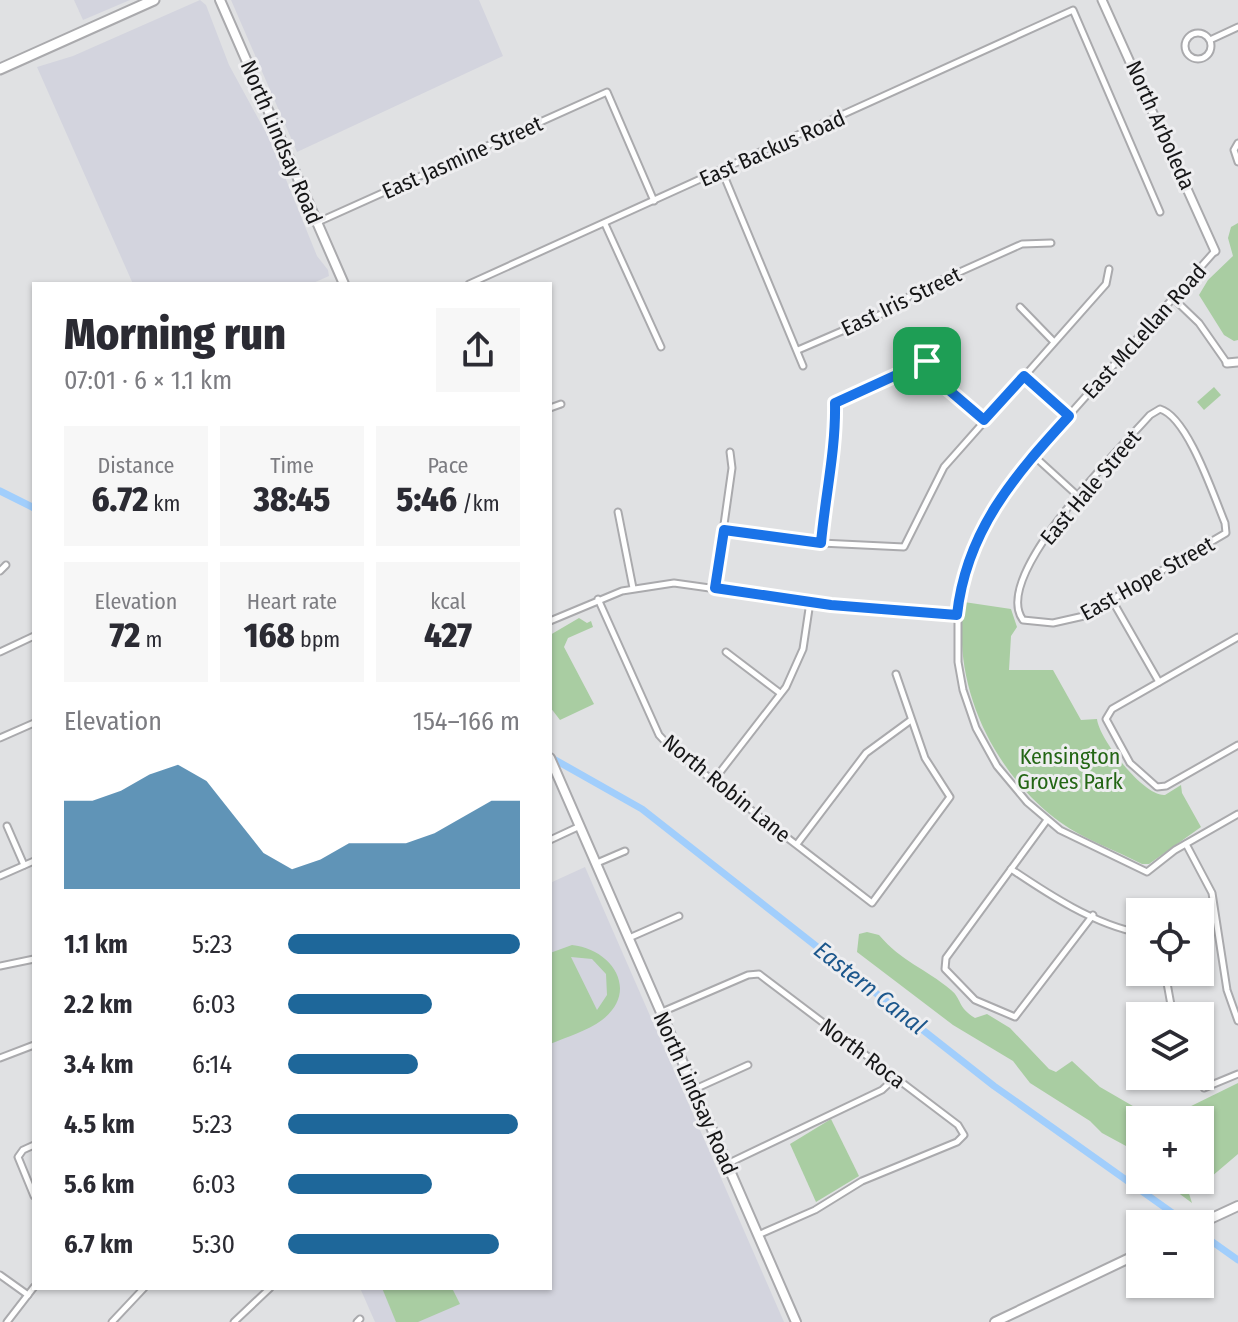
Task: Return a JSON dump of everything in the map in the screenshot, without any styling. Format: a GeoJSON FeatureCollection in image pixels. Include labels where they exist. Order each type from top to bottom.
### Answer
{"type":"FeatureCollection","features":[{"type":"Feature","properties":{"kind":"main road"},"geometry":{"type":"LineString","coordinates":[[0,69],[154,0]]}},
{"type":"Feature","properties":{"kind":"main road","name":"North Lindsay Road"},"geometry":{"type":"LineString","coordinates":[[220,0],[343,282]]}},
{"type":"Feature","properties":{"kind":"main road","name":"North Lindsay Road"},"geometry":{"type":"LineString","coordinates":[[552,762],[796,1322]]}},
{"type":"Feature","properties":{"kind":"main road"},"geometry":{"type":"LineString","coordinates":[[1214,1217],[1238,1206]]}},
{"type":"Feature","properties":{"kind":"main road"},"geometry":{"type":"LineString","coordinates":[[995,1322],[1126,1260]]}},
{"type":"Feature","properties":{"kind":"street","name":"North Arboleda"},"geometry":{"type":"LineString","coordinates":[[1102,0],[1215,251]]}},
{"type":"Feature","properties":{"kind":"street","name":"East Backus Road"},"geometry":{"type":"LineString","coordinates":[[474,282],[1073,10],[1160,212]]}},
{"type":"Feature","properties":{"kind":"street"},"geometry":{"type":"LineString","coordinates":[[1210,40],[1238,27]]}},
{"type":"Feature","properties":{"kind":"street"},"geometry":{"type":"LineString","coordinates":[[1200,33],[1210,40],[1209,52],[1203,57],[1195,58],[1187,51],[1186,42],[1191,35],[1200,33]]}},
{"type":"Feature","properties":{"kind":"street","name":"East Jasmine Street"},"geometry":{"type":"LineString","coordinates":[[317,222],[607,92],[654,201]]}},
{"type":"Feature","properties":{"kind":"street"},"geometry":{"type":"LineString","coordinates":[[1238,143],[1234,150],[1238,162]]}},
{"type":"Feature","properties":{"kind":"street"},"geometry":{"type":"LineString","coordinates":[[721,170],[803,366]]}},
{"type":"Feature","properties":{"kind":"street"},"geometry":{"type":"LineString","coordinates":[[605,224],[661,347]]}},
{"type":"Feature","properties":{"kind":"street","name":"East Iris Street"},"geometry":{"type":"LineString","coordinates":[[798,350],[893,309],[915,292],[1022,244],[1051,243]]}},
{"type":"Feature","properties":{"kind":"street","name":"East McLellan Road"},"geometry":{"type":"LineString","coordinates":[[1186,844],[1144,872],[1083,844],[1047,820],[1002,774],[976,728],[958,662],[957,615],[966,567],[979,532],[1007,485],[1215,251]]}},
{"type":"Feature","properties":{"kind":"street"},"geometry":{"type":"LineString","coordinates":[[724,530],[821,543],[894,548],[907,545],[944,467],[1106,284],[1109,269]]}},
{"type":"Feature","properties":{"kind":"street"},"geometry":{"type":"LineString","coordinates":[[1174,299],[1199,323],[1227,363],[1238,362]]}},
{"type":"Feature","properties":{"kind":"street"},"geometry":{"type":"LineString","coordinates":[[1020,307],[1054,342]]}},
{"type":"Feature","properties":{"kind":"street"},"geometry":{"type":"LineString","coordinates":[[821,543],[827,478],[836,437],[835,403],[927,361],[943,385],[984,420]]}},
{"type":"Feature","properties":{"kind":"street"},"geometry":{"type":"LineString","coordinates":[[1024,376],[1069,416]]}},
{"type":"Feature","properties":{"kind":"street"},"geometry":{"type":"LineString","coordinates":[[552,407],[561,404]]}},
{"type":"Feature","properties":{"kind":"street","name":"East Hale Street"},"geometry":{"type":"LineString","coordinates":[[1021,618],[1017,609],[1020,594],[1034,556],[1053,525],[1150,415],[1160,409],[1170,413],[1192,447],[1225,523],[1226,533]]}},
{"type":"Feature","properties":{"kind":"street"},"geometry":{"type":"LineString","coordinates":[[715,588],[732,468],[730,452]]}},
{"type":"Feature","properties":{"kind":"street"},"geometry":{"type":"LineString","coordinates":[[1033,455],[1078,496]]}},
{"type":"Feature","properties":{"kind":"street"},"geometry":{"type":"LineString","coordinates":[[618,512],[633,588]]}},
{"type":"Feature","properties":{"kind":"street","name":"East Hope Street"},"geometry":{"type":"LineString","coordinates":[[1021,618],[1026,622],[1061,622],[1084,616],[1226,533]]}},
{"type":"Feature","properties":{"kind":"street"},"geometry":{"type":"LineString","coordinates":[[0,571],[6,565]]}},
{"type":"Feature","properties":{"kind":"street"},"geometry":{"type":"LineString","coordinates":[[552,620],[598,599],[633,588],[674,583],[810,602],[957,615]]}},
{"type":"Feature","properties":{"kind":"street","name":"North Robin Lane"},"geometry":{"type":"LineString","coordinates":[[598,599],[659,735],[872,903],[950,797],[925,758],[911,720]]}},
{"type":"Feature","properties":{"kind":"street"},"geometry":{"type":"LineString","coordinates":[[1112,600],[1159,682]]}},
{"type":"Feature","properties":{"kind":"street"},"geometry":{"type":"LineString","coordinates":[[714,780],[780,693],[803,649],[810,602]]}},
{"type":"Feature","properties":{"kind":"street"},"geometry":{"type":"LineString","coordinates":[[0,652],[32,637]]}},
{"type":"Feature","properties":{"kind":"street"},"geometry":{"type":"LineString","coordinates":[[1238,637],[1112,709],[1107,716],[1108,726],[1130,763],[1160,788],[1238,745]]}},
{"type":"Feature","properties":{"kind":"street"},"geometry":{"type":"LineString","coordinates":[[726,652],[780,693]]}},
{"type":"Feature","properties":{"kind":"street"},"geometry":{"type":"LineString","coordinates":[[797,844],[866,753],[911,720],[896,674]]}},
{"type":"Feature","properties":{"kind":"street"},"geometry":{"type":"LineString","coordinates":[[0,738],[32,724]]}},
{"type":"Feature","properties":{"kind":"street"},"geometry":{"type":"LineString","coordinates":[[1238,814],[1186,844],[1212,893],[1227,990],[1238,1021]]}},
{"type":"Feature","properties":{"kind":"street"},"geometry":{"type":"LineString","coordinates":[[1047,820],[946,958],[944,966],[975,1000],[1015,1017],[1093,915]]}},
{"type":"Feature","properties":{"kind":"street"},"geometry":{"type":"LineString","coordinates":[[7,826],[24,865]]}},
{"type":"Feature","properties":{"kind":"street"},"geometry":{"type":"LineString","coordinates":[[552,839],[580,826]]}},
{"type":"Feature","properties":{"kind":"street"},"geometry":{"type":"LineString","coordinates":[[596,864],[625,851]]}},
{"type":"Feature","properties":{"kind":"street"},"geometry":{"type":"LineString","coordinates":[[0,876],[32,862]]}},
{"type":"Feature","properties":{"kind":"street"},"geometry":{"type":"LineString","coordinates":[[1011,869],[1093,915],[1126,928]]}},
{"type":"Feature","properties":{"kind":"street"},"geometry":{"type":"LineString","coordinates":[[629,938],[679,916]]}},
{"type":"Feature","properties":{"kind":"street"},"geometry":{"type":"LineString","coordinates":[[0,966],[32,959]]}},
{"type":"Feature","properties":{"kind":"street","name":"North Roca"},"geometry":{"type":"LineString","coordinates":[[661,1013],[748,975],[759,974],[958,1125],[964,1135],[957,1142],[862,1181],[815,1210],[758,1235]]}},
{"type":"Feature","properties":{"kind":"street"},"geometry":{"type":"LineString","coordinates":[[0,1058],[32,1046]]}},
{"type":"Feature","properties":{"kind":"street"},"geometry":{"type":"LineString","coordinates":[[694,1089],[748,1065]]}},
{"type":"Feature","properties":{"kind":"street"},"geometry":{"type":"LineString","coordinates":[[1214,1084],[1238,1074]]}},
{"type":"Feature","properties":{"kind":"street"},"geometry":{"type":"LineString","coordinates":[[727,1164],[882,1090],[895,1078]]}},
{"type":"Feature","properties":{"kind":"street"},"geometry":{"type":"LineString","coordinates":[[32,1146],[18,1157],[32,1191]]}},
{"type":"Feature","properties":{"kind":"street"},"geometry":{"type":"LineString","coordinates":[[0,1275],[28,1295]]}},
{"type":"Feature","properties":{"kind":"street"},"geometry":{"type":"LineString","coordinates":[[7,1322],[32,1290]]}},
{"type":"Feature","properties":{"kind":"street"},"geometry":{"type":"LineString","coordinates":[[112,1322],[142,1290]]}},
{"type":"Feature","properties":{"kind":"street"},"geometry":{"type":"LineString","coordinates":[[234,1322],[268,1290]]}},
{"type":"Feature","properties":{"kind":"shaded area"},"geometry":{"type":"Polygon","coordinates":[[[74,0],[130,0],[83,20],[74,0]]]}},
{"type":"Feature","properties":{"kind":"shaded area"},"geometry":{"type":"Polygon","coordinates":[[[200,0],[206,5],[229,65],[270,140],[317,256],[329,276],[316,282],[132,282],[37,67],[73,56],[200,0]]]}},
{"type":"Feature","properties":{"kind":"shaded area"},"geometry":{"type":"Polygon","coordinates":[[[231,0],[479,0],[503,56],[297,152],[231,0]]]}},
{"type":"Feature","properties":{"kind":"shaded area"},"geometry":{"type":"Polygon","coordinates":[[[585,867],[784,1322],[375,1322],[361,1290],[552,1290],[552,882],[585,867]]]}},
{"type":"Feature","properties":{"kind":"green space"},"geometry":{"type":"Polygon","coordinates":[[[1238,223],[1238,340],[1234,341],[1224,335],[1199,295],[1208,280],[1233,256],[1228,238],[1231,227],[1238,223]]]}},
{"type":"Feature","properties":{"kind":"green space"},"geometry":{"type":"Polygon","coordinates":[[[1214,387],[1221,395],[1204,410],[1197,402],[1214,387]]]}},
{"type":"Feature","properties":{"kind":"green space","name":"Kensington Groves Park"},"geometry":{"type":"Polygon","coordinates":[[[964,602],[1011,609],[1017,627],[1011,636],[1009,670],[1053,670],[1081,720],[1097,719],[1114,752],[1146,787],[1165,795],[1181,785],[1182,793],[1201,827],[1149,864],[1142,864],[1090,840],[1060,822],[1036,802],[997,753],[971,695],[964,664],[964,602]]]}},
{"type":"Feature","properties":{"kind":"green space"},"geometry":{"type":"Polygon","coordinates":[[[579,618],[587,623],[591,621],[593,627],[568,638],[564,647],[594,704],[560,720],[552,710],[552,634],[579,618]]]}},
{"type":"Feature","properties":{"kind":"green space"},"geometry":{"type":"Polygon","coordinates":[[[859,934],[879,935],[896,952],[951,990],[975,1018],[987,1014],[1010,1028],[1049,1069],[1056,1072],[1072,1061],[1100,1087],[1133,1106],[1126,1106],[1126,1146],[1030,1083],[1013,1061],[953,1025],[857,952],[859,934]]]}},
{"type":"Feature","properties":{"kind":"green space"},"geometry":{"type":"Polygon","coordinates":[[[572,945],[599,954],[616,973],[620,985],[613,1009],[583,1031],[552,1043],[552,952],[572,945]],[[571,957],[597,1010],[607,995],[606,974],[592,959],[571,957]]]}},
{"type":"Feature","properties":{"kind":"green space"},"geometry":{"type":"Polygon","coordinates":[[[1238,1083],[1238,1154],[1214,1174],[1214,1106],[1191,1106],[1238,1083]]]}},
{"type":"Feature","properties":{"kind":"green space"},"geometry":{"type":"Polygon","coordinates":[[[831,1119],[859,1176],[816,1202],[790,1144],[831,1119]]]}},
{"type":"Feature","properties":{"kind":"green space"},"geometry":{"type":"Polygon","coordinates":[[[1180,1194],[1189,1194],[1192,1203],[1180,1194]]]}},
{"type":"Feature","properties":{"kind":"green space"},"geometry":{"type":"Polygon","coordinates":[[[383,1290],[453,1290],[460,1304],[418,1322],[396,1322],[383,1290]]]}},
{"type":"Feature","properties":{"kind":"waterway","name":"Eastern Canal"},"geometry":{"type":"LineString","coordinates":[[0,491],[32,507]]}},
{"type":"Feature","properties":{"kind":"waterway","name":"Eastern Canal"},"geometry":{"type":"LineString","coordinates":[[552,758],[642,809],[994,1086],[1168,1210]]}},
{"type":"Feature","properties":{"kind":"waterway","name":"Eastern Canal"},"geometry":{"type":"LineString","coordinates":[[1214,1243],[1238,1260]]}},
{"type":"Feature","properties":{"kind":"route"},"geometry":{"type":"LineString","coordinates":[[927,361],[943,385],[984,420],[1024,376],[1069,416],[1007,485],[987,516],[971,550],[959,594],[957,615],[831,605],[715,588],[724,530],[821,543],[827,478],[836,437],[835,403],[927,361]]}}]}
